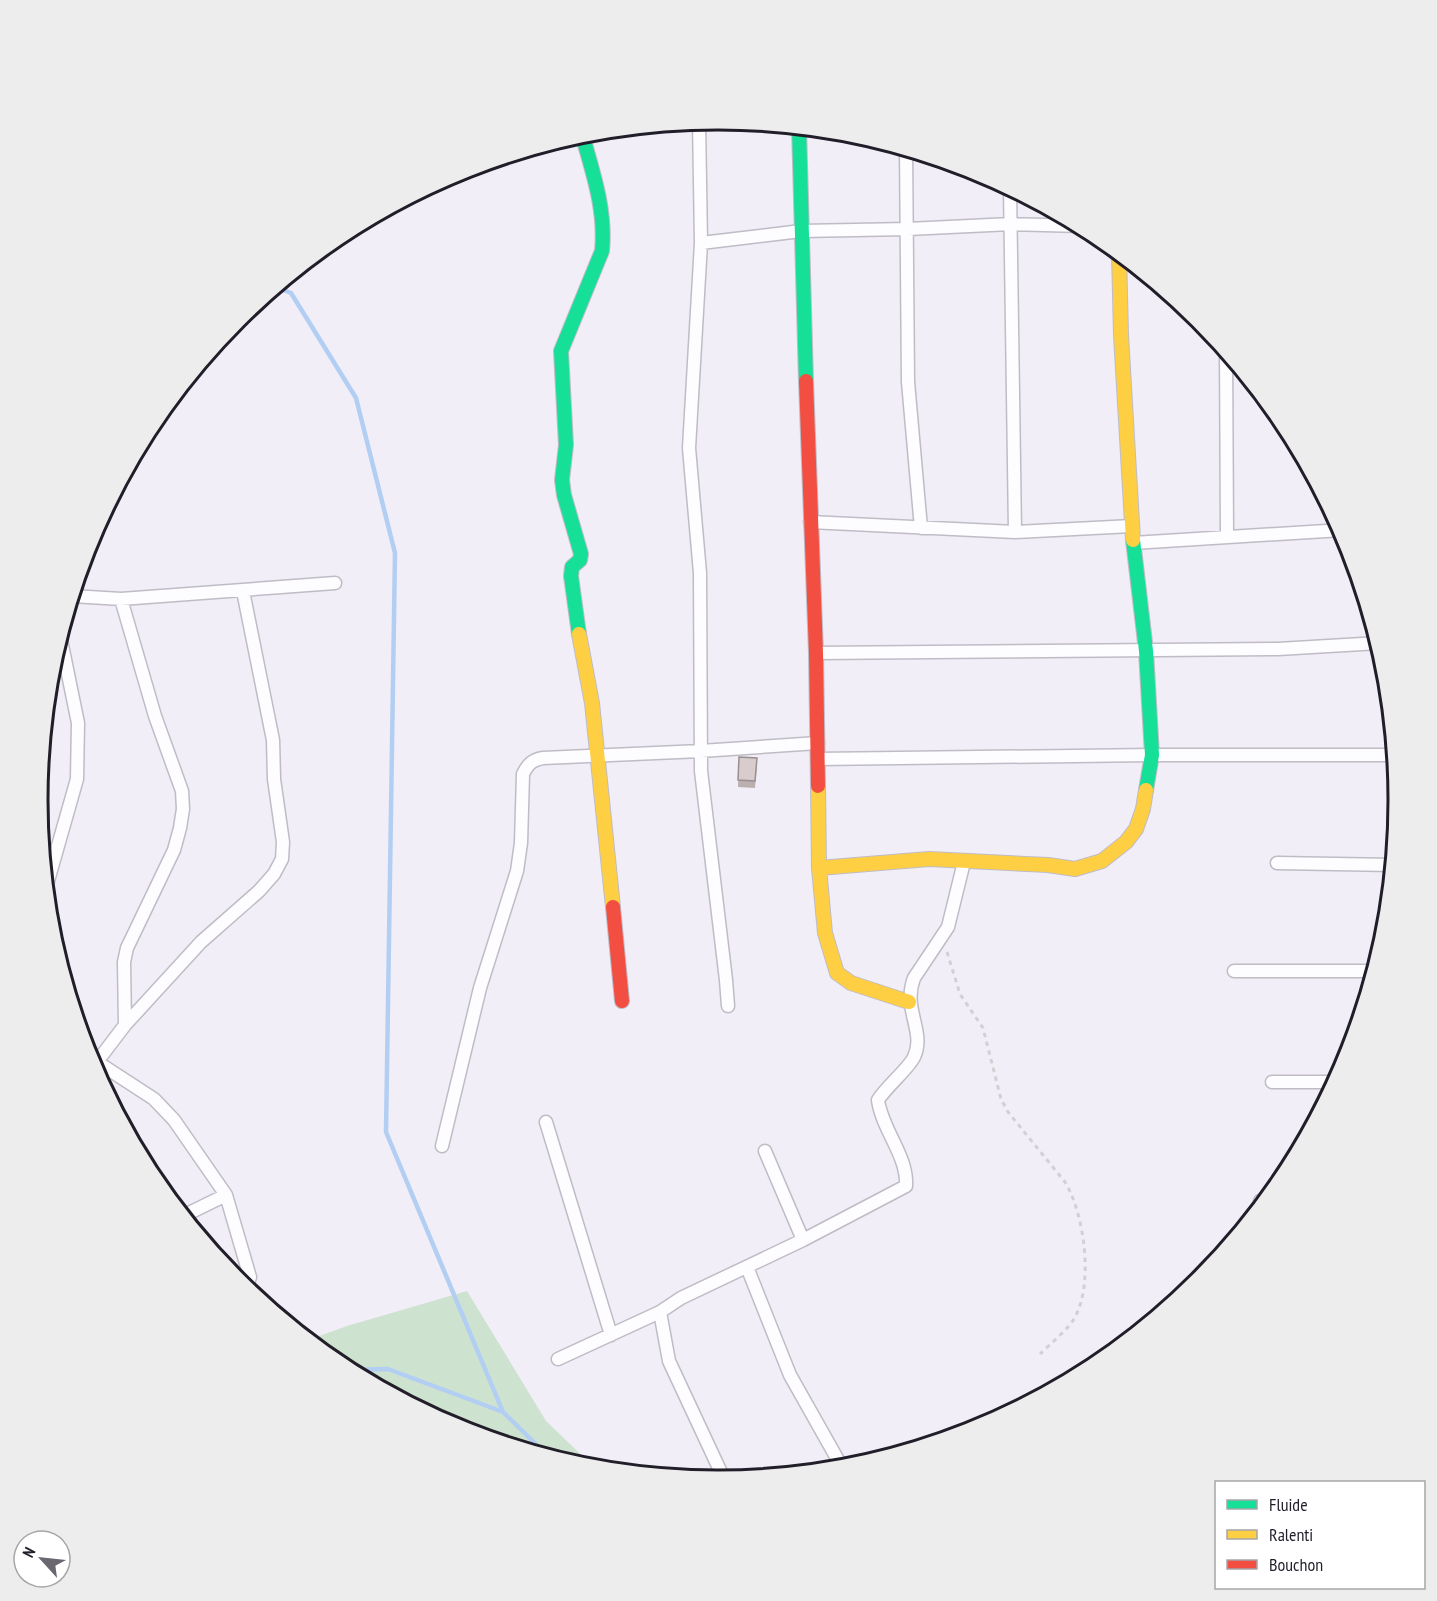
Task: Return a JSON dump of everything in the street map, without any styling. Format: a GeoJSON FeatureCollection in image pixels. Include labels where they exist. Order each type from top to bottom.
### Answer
{"type":"FeatureCollection","features":[{"type":"Feature","properties":{"kind":"street"},"geometry":{"type":"LineString","coordinates":[[699,130],[701,243],[689,448],[700,573],[701,771],[728,1006]]}},
{"type":"Feature","properties":{"kind":"street"},"geometry":{"type":"LineString","coordinates":[[799,135],[816,653],[819,868],[825,933],[837,973],[851,983],[909,1002]]}},
{"type":"Feature","properties":{"kind":"street"},"geometry":{"type":"LineString","coordinates":[[584,144],[600,205],[604,237],[602,251],[561,351],[566,445],[562,480],[581,554],[580,560],[572,567],[574,609],[592,703],[622,1000]]}},
{"type":"Feature","properties":{"kind":"street"},"geometry":{"type":"LineString","coordinates":[[906,157],[908,382],[921,528]]}},
{"type":"Feature","properties":{"kind":"street"},"geometry":{"type":"LineString","coordinates":[[1010,197],[1015,532]]}},
{"type":"Feature","properties":{"kind":"street"},"geometry":{"type":"LineString","coordinates":[[701,243],[801,231],[1011,224],[1063,225]]}},
{"type":"Feature","properties":{"kind":"street"},"geometry":{"type":"LineString","coordinates":[[819,868],[930,859],[1075,869],[1102,861],[1126,842],[1136,829],[1143,809],[1152,755],[1146,651],[1133,543],[1119,263]]}},
{"type":"Feature","properties":{"kind":"street"},"geometry":{"type":"LineString","coordinates":[[1226,362],[1227,537]]}},
{"type":"Feature","properties":{"kind":"street"},"geometry":{"type":"LineString","coordinates":[[810,522],[1015,532],[1132,526]]}},
{"type":"Feature","properties":{"kind":"street"},"geometry":{"type":"LineString","coordinates":[[1133,543],[1330,527]]}},
{"type":"Feature","properties":{"kind":"street"},"geometry":{"type":"LineString","coordinates":[[80,597],[121,599],[335,583]]}},
{"type":"Feature","properties":{"kind":"street"},"geometry":{"type":"LineString","coordinates":[[98,1055],[201,942],[259,891],[274,874],[282,859],[283,842],[274,779],[273,740],[243,591]]}},
{"type":"Feature","properties":{"kind":"street"},"geometry":{"type":"LineString","coordinates":[[121,599],[155,716],[182,791],[183,809],[174,850],[127,948],[124,962],[125,1025]]}},
{"type":"Feature","properties":{"kind":"street"},"geometry":{"type":"LineString","coordinates":[[816,653],[1278,649],[1370,644]]}},
{"type":"Feature","properties":{"kind":"street"},"geometry":{"type":"LineString","coordinates":[[52,868],[78,779],[78,723],[64,656]]}},
{"type":"Feature","properties":{"kind":"street"},"geometry":{"type":"LineString","coordinates":[[442,1146],[480,988],[517,871],[521,843],[523,774],[528,765],[534,760],[543,758],[818,743]]}},
{"type":"Feature","properties":{"kind":"street"},"geometry":{"type":"LineString","coordinates":[[818,759],[1388,755]]}},
{"type":"Feature","properties":{"kind":"street"},"geometry":{"type":"LineString","coordinates":[[558,1359],[660,1312],[681,1298],[803,1240],[906,1186],[907,1173],[881,1116],[878,1100],[914,1058],[918,1040],[909,1002],[910,987],[948,927],[964,862]]}},
{"type":"Feature","properties":{"kind":"street"},"geometry":{"type":"LineString","coordinates":[[1277,863],[1386,865]]}},
{"type":"Feature","properties":{"kind":"street"},"geometry":{"type":"LineString","coordinates":[[1234,971],[1367,971]]}},
{"type":"Feature","properties":{"kind":"street"},"geometry":{"type":"LineString","coordinates":[[105,1070],[154,1099],[174,1120],[226,1195],[249,1280]]}},
{"type":"Feature","properties":{"kind":"street"},"geometry":{"type":"LineString","coordinates":[[1272,1082],[1327,1082]]}},
{"type":"Feature","properties":{"kind":"street"},"geometry":{"type":"LineString","coordinates":[[546,1122],[611,1335]]}},
{"type":"Feature","properties":{"kind":"street"},"geometry":{"type":"LineString","coordinates":[[765,1151],[803,1240]]}},
{"type":"Feature","properties":{"kind":"street"},"geometry":{"type":"LineString","coordinates":[[190,1213],[226,1195]]}},
{"type":"Feature","properties":{"kind":"street"},"geometry":{"type":"LineString","coordinates":[[747,1267],[790,1375],[838,1460]]}},
{"type":"Feature","properties":{"kind":"street"},"geometry":{"type":"LineString","coordinates":[[660,1312],[669,1361],[719,1471]]}},
{"type":"Feature","properties":{"kind":"path"},"geometry":{"type":"LineString","coordinates":[[948,927],[946,949],[952,971],[960,994],[983,1028],[1001,1099],[1008,1112],[1065,1182],[1072,1194],[1080,1219],[1085,1272],[1080,1301],[1075,1317],[1041,1354]]}},
{"type":"Feature","properties":{"kind":"green space"},"geometry":{"type":"Polygon","coordinates":[[[467,1291],[546,1421],[583,1457],[503,1435],[422,1402],[383,1381],[317,1337],[467,1291]]]}},
{"type":"Feature","properties":{"kind":"building"},"geometry":{"type":"Polygon","coordinates":[[[739,757],[757,758],[755,781],[738,780],[739,757]]]}},
{"type":"Feature","properties":{"kind":"waterway"},"geometry":{"type":"LineString","coordinates":[[284,290],[291,293],[356,398],[395,553],[386,1132],[503,1412],[537,1446]]}},
{"type":"Feature","properties":{"kind":"waterway"},"geometry":{"type":"LineString","coordinates":[[365,1370],[388,1369],[503,1412]]}},
{"type":"Feature","properties":{"kind":"traffic: fast"},"geometry":{"type":"LineString","coordinates":[[799,135],[806,381]]}},
{"type":"Feature","properties":{"kind":"traffic: fast"},"geometry":{"type":"LineString","coordinates":[[579,634],[571,576],[572,567],[580,560],[581,554],[562,480],[566,445],[561,351],[602,251],[602,221],[598,192],[585,144]]}},
{"type":"Feature","properties":{"kind":"traffic: fast"},"geometry":{"type":"LineString","coordinates":[[1133,540],[1146,651],[1152,755],[1146,790]]}},
{"type":"Feature","properties":{"kind":"traffic: slow"},"geometry":{"type":"LineString","coordinates":[[1119,263],[1121,335],[1133,540]]}},
{"type":"Feature","properties":{"kind":"traffic: slow"},"geometry":{"type":"LineString","coordinates":[[579,634],[592,703],[613,907]]}},
{"type":"Feature","properties":{"kind":"traffic: slow"},"geometry":{"type":"LineString","coordinates":[[818,786],[819,868],[825,933],[837,973],[851,983],[909,1002]]}},
{"type":"Feature","properties":{"kind":"traffic: slow"},"geometry":{"type":"LineString","coordinates":[[819,868],[929,859],[1048,865],[1075,869],[1102,861],[1126,842],[1136,829],[1143,809],[1146,790]]}},
{"type":"Feature","properties":{"kind":"traffic: jam"},"geometry":{"type":"LineString","coordinates":[[806,381],[816,653],[818,786]]}},
{"type":"Feature","properties":{"kind":"traffic: jam"},"geometry":{"type":"LineString","coordinates":[[613,907],[622,1001]]}}]}
